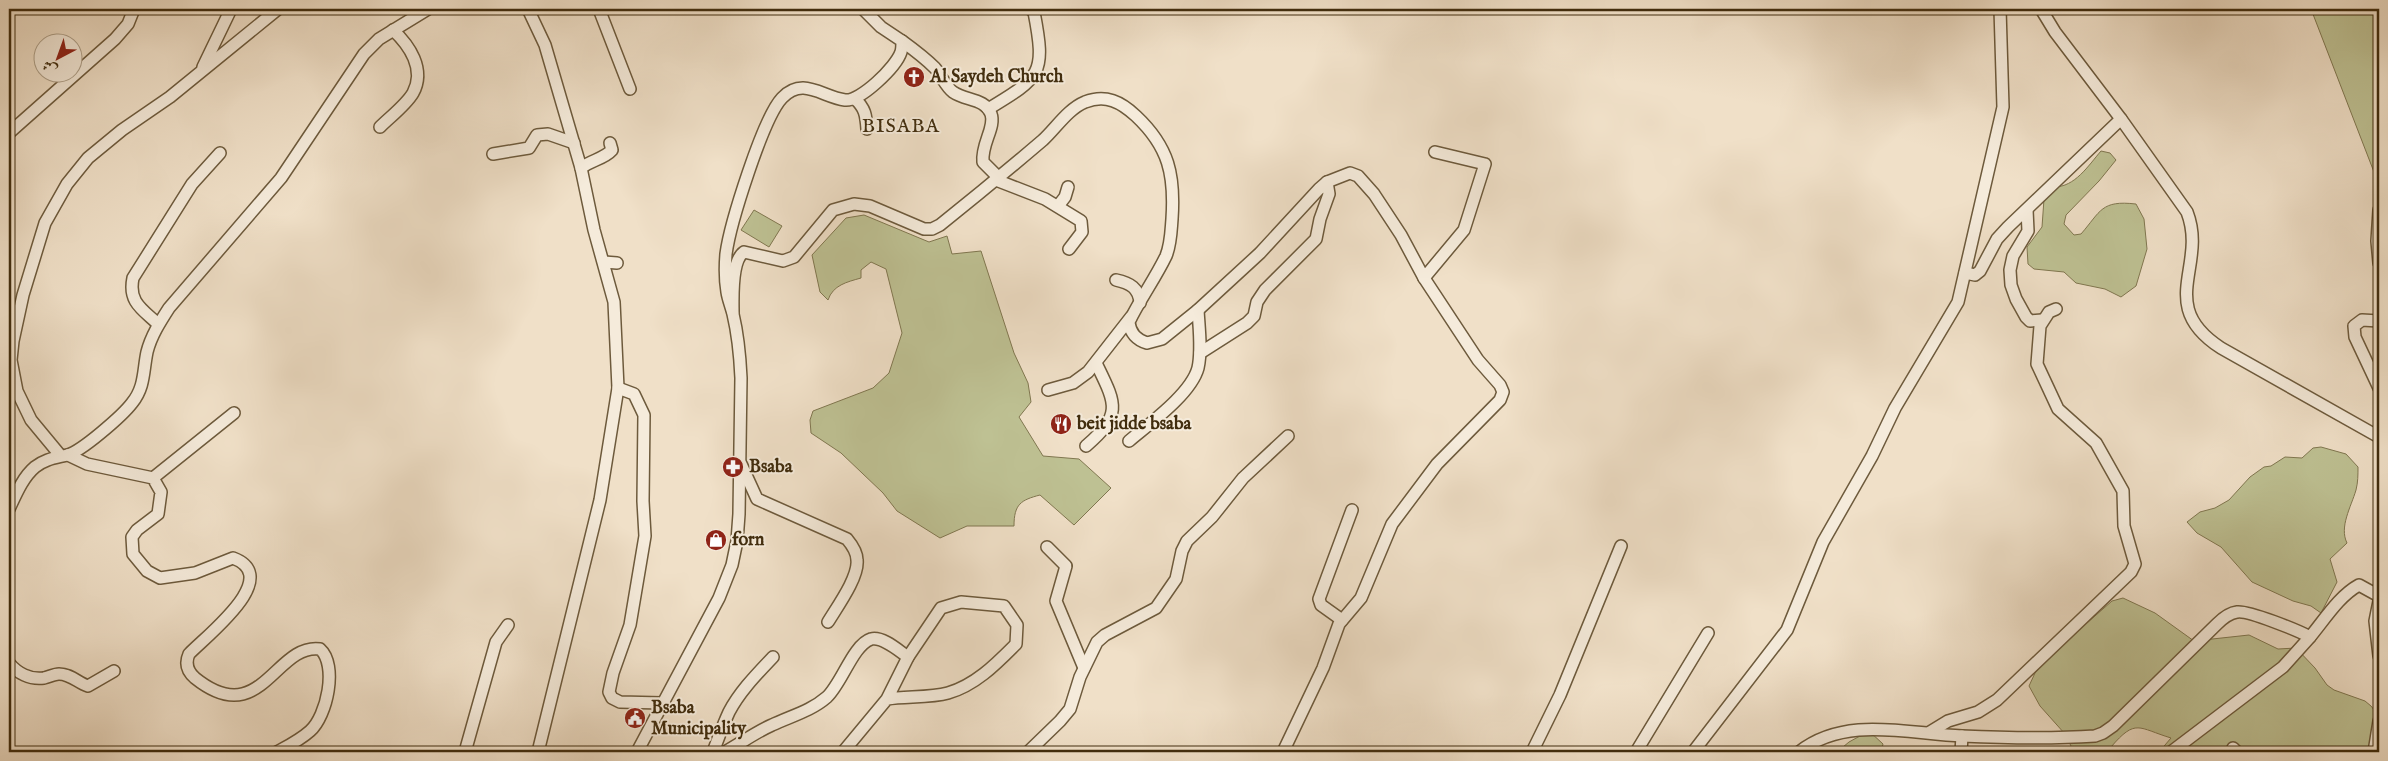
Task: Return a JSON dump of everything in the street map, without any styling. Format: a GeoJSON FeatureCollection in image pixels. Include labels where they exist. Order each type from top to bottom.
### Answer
{"type":"FeatureCollection","features":[{"type":"Feature","properties":{"kind":"street"},"geometry":{"type":"LineString","coordinates":[[9,132],[115,39],[128,24],[134,9]]}},
{"type":"Feature","properties":{"kind":"street"},"geometry":{"type":"LineString","coordinates":[[201,70],[231,9]]}},
{"type":"Feature","properties":{"kind":"street"},"geometry":{"type":"LineString","coordinates":[[277,752],[310,731],[320,721],[329,678],[329,664],[326,654],[320,649],[305,650],[262,684],[241,694],[224,694],[191,674],[187,666],[189,654],[238,604],[249,589],[252,581],[244,564],[233,558],[195,573],[160,578],[139,564],[133,554],[132,537],[137,530],[158,514],[161,492],[152,478],[87,464],[64,455],[31,420],[17,391],[11,360],[23,294],[45,223],[67,184],[88,158],[122,130],[170,97],[278,9]]}},
{"type":"Feature","properties":{"kind":"street"},"geometry":{"type":"LineString","coordinates":[[9,509],[21,486],[34,468],[43,461],[64,455],[99,434],[132,403],[144,380],[147,353],[158,324],[180,293],[281,178],[364,54],[379,39],[428,9]]}},
{"type":"Feature","properties":{"kind":"street"},"geometry":{"type":"LineString","coordinates":[[528,9],[545,45],[582,168],[594,230],[604,262],[616,317],[618,388],[600,500],[538,752]]}},
{"type":"Feature","properties":{"kind":"street"},"geometry":{"type":"LineString","coordinates":[[599,9],[630,89]]}},
{"type":"Feature","properties":{"kind":"street"},"geometry":{"type":"LineString","coordinates":[[863,9],[881,27],[933,66],[949,89],[963,98],[983,103],[988,109],[993,124],[987,136],[982,156],[983,162],[998,179],[1058,206],[1081,221],[1083,227],[1078,240],[1069,249]]}},
{"type":"Feature","properties":{"kind":"street"},"geometry":{"type":"LineString","coordinates":[[1693,752],[1787,630],[1823,542],[1872,456],[1904,392],[1955,311],[1961,296],[2003,107],[2000,9]]}},
{"type":"Feature","properties":{"kind":"street"},"geometry":{"type":"LineString","coordinates":[[2042,9],[2055,32],[2175,193],[2190,222],[2192,237],[2186,300],[2189,314],[2196,327],[2206,339],[2379,437]]}},
{"type":"Feature","properties":{"kind":"street"},"geometry":{"type":"LineString","coordinates":[[988,109],[1019,90],[1037,72],[1041,47],[1033,10]]}},
{"type":"Feature","properties":{"kind":"street"},"geometry":{"type":"LineString","coordinates":[[380,127],[413,94],[417,78],[412,54],[405,41],[393,30]]}},
{"type":"Feature","properties":{"kind":"street"},"geometry":{"type":"LineString","coordinates":[[637,752],[728,579],[737,541],[740,351],[733,312],[727,294],[726,255],[743,192],[773,110],[790,91],[798,87],[845,100],[855,98],[883,76],[901,52],[902,41]]}},
{"type":"Feature","properties":{"kind":"street"},"geometry":{"type":"LineString","coordinates":[[855,98],[866,114],[868,129]]}},
{"type":"Feature","properties":{"kind":"street"},"geometry":{"type":"LineString","coordinates":[[733,312],[734,272],[740,255],[744,252],[784,261],[794,257],[833,210],[854,204],[870,206],[924,229],[932,229],[940,225],[998,179],[1083,103],[1108,99],[1119,102],[1129,109],[1156,137],[1163,148],[1169,164],[1173,198],[1168,249],[1140,303],[1096,363],[1073,383],[1048,390]]}},
{"type":"Feature","properties":{"kind":"street"},"geometry":{"type":"LineString","coordinates":[[1965,273],[1975,275],[1980,271],[1997,239],[2038,197],[2121,119]]}},
{"type":"Feature","properties":{"kind":"street"},"geometry":{"type":"LineString","coordinates":[[493,154],[529,148],[536,135],[548,134],[574,143]]}},
{"type":"Feature","properties":{"kind":"street"},"geometry":{"type":"LineString","coordinates":[[582,168],[589,162],[607,155],[612,150],[610,143]]}},
{"type":"Feature","properties":{"kind":"street"},"geometry":{"type":"LineString","coordinates":[[1424,278],[1464,230],[1485,164],[1435,152]]}},
{"type":"Feature","properties":{"kind":"street"},"geometry":{"type":"LineString","coordinates":[[158,324],[136,304],[130,290],[133,278],[192,184],[220,153]]}},
{"type":"Feature","properties":{"kind":"street"},"geometry":{"type":"LineString","coordinates":[[1131,317],[1129,322],[1132,332],[1140,341],[1147,343],[1162,339],[1198,310],[1260,253],[1314,193],[1327,182],[1350,173],[1358,176],[1367,185],[1401,235],[1424,278],[1478,360],[1504,392],[1500,400],[1437,464],[1392,524],[1361,598],[1342,620],[1323,668],[1283,752]]}},
{"type":"Feature","properties":{"kind":"street"},"geometry":{"type":"LineString","coordinates":[[1200,353],[1247,323],[1254,316],[1257,302],[1265,290],[1316,239],[1319,233],[1320,219],[1329,194],[1327,182]]}},
{"type":"Feature","properties":{"kind":"street"},"geometry":{"type":"LineString","coordinates":[[1058,206],[1065,197],[1068,187]]}},
{"type":"Feature","properties":{"kind":"street"},"geometry":{"type":"LineString","coordinates":[[2027,210],[2028,231],[2013,256],[2011,285],[2026,317],[2030,321],[2042,320],[2056,309]]}},
{"type":"Feature","properties":{"kind":"street"},"geometry":{"type":"LineString","coordinates":[[2379,210],[2377,240],[2379,263]]}},
{"type":"Feature","properties":{"kind":"street"},"geometry":{"type":"LineString","coordinates":[[604,262],[617,263]]}},
{"type":"Feature","properties":{"kind":"street"},"geometry":{"type":"LineString","coordinates":[[1116,280],[1134,287],[1139,294],[1140,303]]}},
{"type":"Feature","properties":{"kind":"street"},"geometry":{"type":"LineString","coordinates":[[1129,441],[1181,394],[1194,376],[1200,353],[1198,310]]}},
{"type":"Feature","properties":{"kind":"street"},"geometry":{"type":"LineString","coordinates":[[1930,732],[1948,721],[1978,712],[1997,700],[2131,572],[2135,564],[2124,526],[2123,491],[2096,443],[2058,408],[2037,364],[2038,332],[2042,320]]}},
{"type":"Feature","properties":{"kind":"street"},"geometry":{"type":"LineString","coordinates":[[2379,320],[2362,320],[2354,326],[2358,344],[2379,388]]}},
{"type":"Feature","properties":{"kind":"street"},"geometry":{"type":"LineString","coordinates":[[1086,446],[1107,425],[1113,410],[1108,391],[1096,363]]}},
{"type":"Feature","properties":{"kind":"street"},"geometry":{"type":"LineString","coordinates":[[618,388],[634,394],[644,415],[643,501],[645,536],[630,625],[613,673],[609,692],[612,698],[620,702],[662,703]]}},
{"type":"Feature","properties":{"kind":"street"},"geometry":{"type":"LineString","coordinates":[[152,478],[234,413]]}},
{"type":"Feature","properties":{"kind":"street"},"geometry":{"type":"LineString","coordinates":[[1028,752],[1065,716],[1094,646],[1101,638],[1156,608],[1176,579],[1182,551],[1187,540],[1212,517],[1242,478],[1288,436]]}},
{"type":"Feature","properties":{"kind":"street"},"geometry":{"type":"LineString","coordinates":[[739,460],[757,499],[847,539],[853,547],[858,558],[856,572],[828,622]]}},
{"type":"Feature","properties":{"kind":"street"},"geometry":{"type":"LineString","coordinates":[[1342,620],[1321,605],[1319,598],[1352,510]]}},
{"type":"Feature","properties":{"kind":"street"},"geometry":{"type":"LineString","coordinates":[[1532,752],[1560,696],[1621,546]]}},
{"type":"Feature","properties":{"kind":"street"},"geometry":{"type":"LineString","coordinates":[[1047,547],[1066,566],[1056,601],[1084,668]]}},
{"type":"Feature","properties":{"kind":"street"},"geometry":{"type":"LineString","coordinates":[[2171,752],[2283,667],[2343,597],[2359,584],[2379,596]]}},
{"type":"Feature","properties":{"kind":"street"},"geometry":{"type":"LineString","coordinates":[[2379,601],[2375,621],[2379,656]]}},
{"type":"Feature","properties":{"kind":"street"},"geometry":{"type":"LineString","coordinates":[[843,752],[887,699],[908,657],[941,608],[961,602],[1004,606],[1017,625],[1016,644],[998,663],[979,677],[948,693],[887,699]]}},
{"type":"Feature","properties":{"kind":"street"},"geometry":{"type":"LineString","coordinates":[[1799,752],[1831,735],[1854,730],[1930,732],[1962,736],[2080,737],[2103,733],[2175,667],[2224,617],[2238,611],[2290,628],[2310,637]]}},
{"type":"Feature","properties":{"kind":"street"},"geometry":{"type":"LineString","coordinates":[[465,752],[496,642],[508,625]]}},
{"type":"Feature","properties":{"kind":"street"},"geometry":{"type":"LineString","coordinates":[[1636,752],[1708,633]]}},
{"type":"Feature","properties":{"kind":"street"},"geometry":{"type":"LineString","coordinates":[[725,752],[766,727],[803,712],[820,702],[834,689],[858,650],[869,640],[879,639],[908,657]]}},
{"type":"Feature","properties":{"kind":"street"},"geometry":{"type":"LineString","coordinates":[[712,752],[737,699],[750,681],[773,658]]}},
{"type":"Feature","properties":{"kind":"street"},"geometry":{"type":"LineString","coordinates":[[9,663],[21,675],[42,679],[60,674],[71,677],[79,684],[88,686],[114,671]]}},
{"type":"Feature","properties":{"kind":"street"},"geometry":{"type":"LineString","coordinates":[[2374,752],[2379,721]]}},
{"type":"Feature","properties":{"kind":"street"},"geometry":{"type":"LineString","coordinates":[[1961,752],[1962,736]]}},
{"type":"Feature","properties":{"kind":"green space"},"geometry":{"type":"Polygon","coordinates":[[[2311,9],[2379,9],[2379,185],[2311,9]]]}},
{"type":"Feature","properties":{"kind":"green space"},"geometry":{"type":"Polygon","coordinates":[[[2101,151],[2110,153],[2116,160],[2099,181],[2066,215],[2064,224],[2074,235],[2081,234],[2098,213],[2108,206],[2124,203],[2136,204],[2144,219],[2147,249],[2136,286],[2121,297],[2105,289],[2076,283],[2064,272],[2034,269],[2028,264],[2027,247],[2042,227],[2044,199],[2054,187],[2062,186],[2075,180],[2101,151]]]}},
{"type":"Feature","properties":{"kind":"green space"},"geometry":{"type":"Polygon","coordinates":[[[754,210],[782,226],[769,247],[741,230],[754,210]]]}},
{"type":"Feature","properties":{"kind":"green space"},"geometry":{"type":"Polygon","coordinates":[[[864,215],[929,242],[947,236],[952,254],[981,251],[1014,353],[1028,383],[1031,402],[1019,417],[1043,456],[1079,459],[1111,488],[1074,525],[1040,495],[1023,501],[1020,504],[1015,513],[1014,526],[967,526],[940,538],[897,511],[883,493],[841,453],[811,433],[810,420],[813,411],[873,388],[889,373],[902,333],[886,269],[871,262],[861,270],[861,278],[837,288],[828,300],[820,292],[812,255],[846,218],[864,215]]]}},
{"type":"Feature","properties":{"kind":"green space"},"geometry":{"type":"Polygon","coordinates":[[[2321,447],[2346,454],[2358,467],[2358,481],[2345,524],[2344,530],[2347,543],[2330,559],[2337,582],[2321,613],[2311,606],[2293,601],[2252,582],[2221,547],[2197,533],[2187,522],[2200,512],[2215,508],[2229,500],[2250,477],[2264,467],[2271,466],[2285,457],[2302,458],[2313,448],[2321,447]]]}},
{"type":"Feature","properties":{"kind":"green space"},"geometry":{"type":"Polygon","coordinates":[[[2123,598],[2155,613],[2194,641],[2249,635],[2278,649],[2296,648],[2315,668],[2327,685],[2334,690],[2365,701],[2379,716],[2379,752],[2159,752],[2171,738],[2138,728],[2126,732],[2119,738],[2111,747],[2113,752],[2074,752],[2065,734],[2040,706],[2029,686],[2035,673],[2054,652],[2112,601],[2123,598]]]}},
{"type":"Feature","properties":{"kind":"green space"},"geometry":{"type":"Polygon","coordinates":[[[1869,731],[1883,744],[1881,752],[1837,752],[1849,742],[1869,731]]]}},
{"type":"Feature","properties":{"kind":"place","name":"Al Saydeh Church"},"geometry":{"type":"Point","coordinates":[914,77]}},
{"type":"Feature","properties":{"kind":"place","name":"beit jidde bsaba"},"geometry":{"type":"Point","coordinates":[1061,424]}},
{"type":"Feature","properties":{"kind":"place","name":"Bsaba"},"geometry":{"type":"Point","coordinates":[733,467]}},
{"type":"Feature","properties":{"kind":"place","name":"forn"},"geometry":{"type":"Point","coordinates":[716,540]}},
{"type":"Feature","properties":{"kind":"place","name":"Bsaba Municipality"},"geometry":{"type":"Point","coordinates":[635,718]}},
{"type":"Feature","properties":{"kind":"district","name":"BISABA"},"geometry":{"type":"Point","coordinates":[901,126]}}]}
